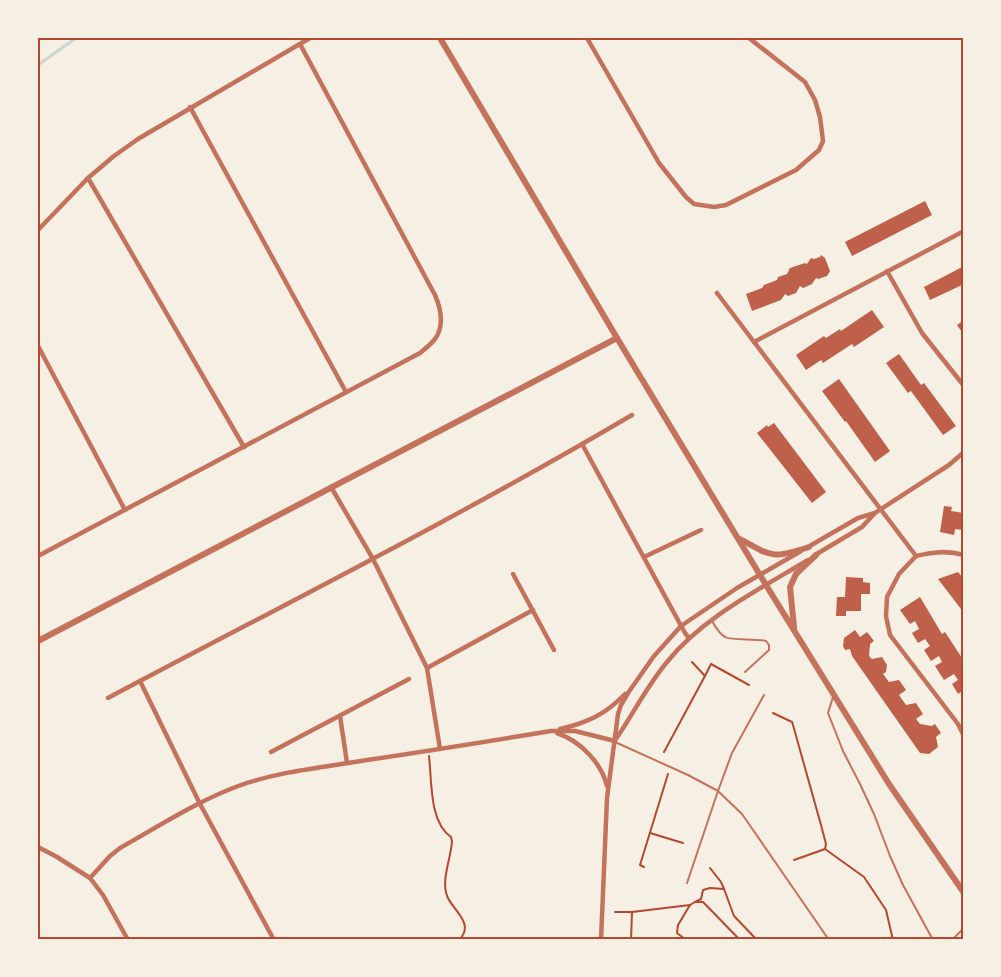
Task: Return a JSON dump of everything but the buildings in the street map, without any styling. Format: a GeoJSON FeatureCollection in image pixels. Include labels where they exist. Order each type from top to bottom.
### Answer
{"type":"FeatureCollection","features":[{"type":"Feature","properties":{"kind":"street"},"geometry":{"type":"LineString","coordinates":[[38,230],[88,178],[138,139],[310,38]]}},
{"type":"Feature","properties":{"kind":"street"},"geometry":{"type":"LineString","coordinates":[[440,38],[766,585],[889,784],[962,891]]}},
{"type":"Feature","properties":{"kind":"street"},"geometry":{"type":"LineString","coordinates":[[587,38],[659,163],[694,204],[714,207],[726,206],[796,170],[819,150],[823,141],[815,100],[805,82],[750,38]]}},
{"type":"Feature","properties":{"kind":"street"},"geometry":{"type":"LineString","coordinates":[[38,556],[420,353],[436,338],[441,322],[441,310],[435,295],[300,44]]}},
{"type":"Feature","properties":{"kind":"street"},"geometry":{"type":"LineString","coordinates":[[190,107],[346,392]]}},
{"type":"Feature","properties":{"kind":"street"},"geometry":{"type":"LineString","coordinates":[[88,178],[244,447]]}},
{"type":"Feature","properties":{"kind":"street"},"geometry":{"type":"LineString","coordinates":[[754,342],[963,231]]}},
{"type":"Feature","properties":{"kind":"street"},"geometry":{"type":"LineString","coordinates":[[887,272],[922,333],[963,386]]}},
{"type":"Feature","properties":{"kind":"street"},"geometry":{"type":"LineString","coordinates":[[717,293],[916,556]]}},
{"type":"Feature","properties":{"kind":"street"},"geometry":{"type":"LineString","coordinates":[[38,641],[617,338]]}},
{"type":"Feature","properties":{"kind":"street"},"geometry":{"type":"LineString","coordinates":[[38,346],[125,510]]}},
{"type":"Feature","properties":{"kind":"street"},"geometry":{"type":"LineString","coordinates":[[108,698],[373,559],[632,415]]}},
{"type":"Feature","properties":{"kind":"street"},"geometry":{"type":"LineString","coordinates":[[582,444],[689,638]]}},
{"type":"Feature","properties":{"kind":"street"},"geometry":{"type":"LineString","coordinates":[[615,741],[666,662],[689,638],[766,585],[862,527],[875,513],[949,465],[963,452]]}},
{"type":"Feature","properties":{"kind":"street"},"geometry":{"type":"LineString","coordinates":[[331,487],[373,559],[427,668],[440,749]]}},
{"type":"Feature","properties":{"kind":"street"},"geometry":{"type":"LineString","coordinates":[[601,939],[608,790],[618,714],[633,685],[654,656],[681,626],[737,588],[858,518],[875,513]]}},
{"type":"Feature","properties":{"kind":"street"},"geometry":{"type":"LineString","coordinates":[[644,557],[701,530]]}},
{"type":"Feature","properties":{"kind":"street"},"geometry":{"type":"LineString","coordinates":[[739,538],[766,554],[786,554],[809,547]]}},
{"type":"Feature","properties":{"kind":"street"},"geometry":{"type":"LineString","coordinates":[[963,555],[953,552],[932,552],[916,556],[899,574],[887,597],[886,616],[890,635],[958,724],[963,736]]}},
{"type":"Feature","properties":{"kind":"street"},"geometry":{"type":"LineString","coordinates":[[795,631],[790,587],[796,574],[816,555]]}},
{"type":"Feature","properties":{"kind":"street"},"geometry":{"type":"LineString","coordinates":[[513,574],[554,650]]}},
{"type":"Feature","properties":{"kind":"street"},"geometry":{"type":"LineString","coordinates":[[427,668],[532,610]]}},
{"type":"Feature","properties":{"kind":"street"},"geometry":{"type":"LineString","coordinates":[[271,752],[409,679]]}},
{"type":"Feature","properties":{"kind":"street"},"geometry":{"type":"LineString","coordinates":[[140,681],[200,804],[274,939]]}},
{"type":"Feature","properties":{"kind":"street"},"geometry":{"type":"LineString","coordinates":[[90,878],[120,848],[200,804],[256,780],[575,726],[605,712],[633,685]]}},
{"type":"Feature","properties":{"kind":"street"},"geometry":{"type":"LineString","coordinates":[[340,716],[347,763]]}},
{"type":"Feature","properties":{"kind":"street"},"geometry":{"type":"LineString","coordinates":[[551,731],[575,731],[615,741]]}},
{"type":"Feature","properties":{"kind":"street"},"geometry":{"type":"LineString","coordinates":[[551,731],[574,740],[583,748],[604,777],[608,790]]}},
{"type":"Feature","properties":{"kind":"street"},"geometry":{"type":"LineString","coordinates":[[38,847],[57,856],[90,878],[103,895],[128,939]]}},
{"type":"Feature","properties":{"kind":"lane"},"geometry":{"type":"LineString","coordinates":[[712,621],[725,637],[758,639],[766,641],[769,645],[769,650],[745,672]]}},
{"type":"Feature","properties":{"kind":"lane"},"geometry":{"type":"LineString","coordinates":[[687,883],[732,753],[764,695]]}},
{"type":"Feature","properties":{"kind":"lane"},"geometry":{"type":"LineString","coordinates":[[834,696],[828,713],[843,751],[870,804],[903,885],[933,939]]}},
{"type":"Feature","properties":{"kind":"lane"},"geometry":{"type":"LineString","coordinates":[[615,741],[718,791],[742,814],[829,939]]}},
{"type":"Feature","properties":{"kind":"lane"},"geometry":{"type":"LineString","coordinates":[[952,939],[963,928]]}},
{"type":"Feature","properties":{"kind":"path"},"geometry":{"type":"LineString","coordinates":[[692,662],[705,676]]}},
{"type":"Feature","properties":{"kind":"path"},"geometry":{"type":"LineString","coordinates":[[664,752],[711,664],[749,685]]}},
{"type":"Feature","properties":{"kind":"path"},"geometry":{"type":"LineString","coordinates":[[773,713],[792,722],[826,844],[825,849]]}},
{"type":"Feature","properties":{"kind":"path"},"geometry":{"type":"LineString","coordinates":[[429,750],[435,814],[439,824],[452,841],[445,886],[447,897],[461,914],[465,925],[463,936],[459,939]]}},
{"type":"Feature","properties":{"kind":"path"},"geometry":{"type":"LineString","coordinates":[[644,867],[640,865],[668,774]]}},
{"type":"Feature","properties":{"kind":"path"},"geometry":{"type":"LineString","coordinates":[[650,833],[682,843]]}},
{"type":"Feature","properties":{"kind":"path"},"geometry":{"type":"LineString","coordinates":[[794,860],[825,849]]}},
{"type":"Feature","properties":{"kind":"path"},"geometry":{"type":"LineString","coordinates":[[825,849],[864,877],[886,910],[893,939]]}},
{"type":"Feature","properties":{"kind":"path"},"geometry":{"type":"LineString","coordinates":[[710,868],[721,882],[734,916],[757,939]]}},
{"type":"Feature","properties":{"kind":"path"},"geometry":{"type":"LineString","coordinates":[[615,912],[690,905],[700,899],[703,890],[710,888],[724,890]]}},
{"type":"Feature","properties":{"kind":"path"},"geometry":{"type":"LineString","coordinates":[[696,902],[703,902],[740,939]]}},
{"type":"Feature","properties":{"kind":"path"},"geometry":{"type":"LineString","coordinates":[[686,939],[677,933],[678,925],[690,905]]}},
{"type":"Feature","properties":{"kind":"path"},"geometry":{"type":"LineString","coordinates":[[631,939],[632,912]]}},
{"type":"Feature","properties":{"kind":"waterway"},"geometry":{"type":"LineString","coordinates":[[38,65],[76,38]]}}]}
